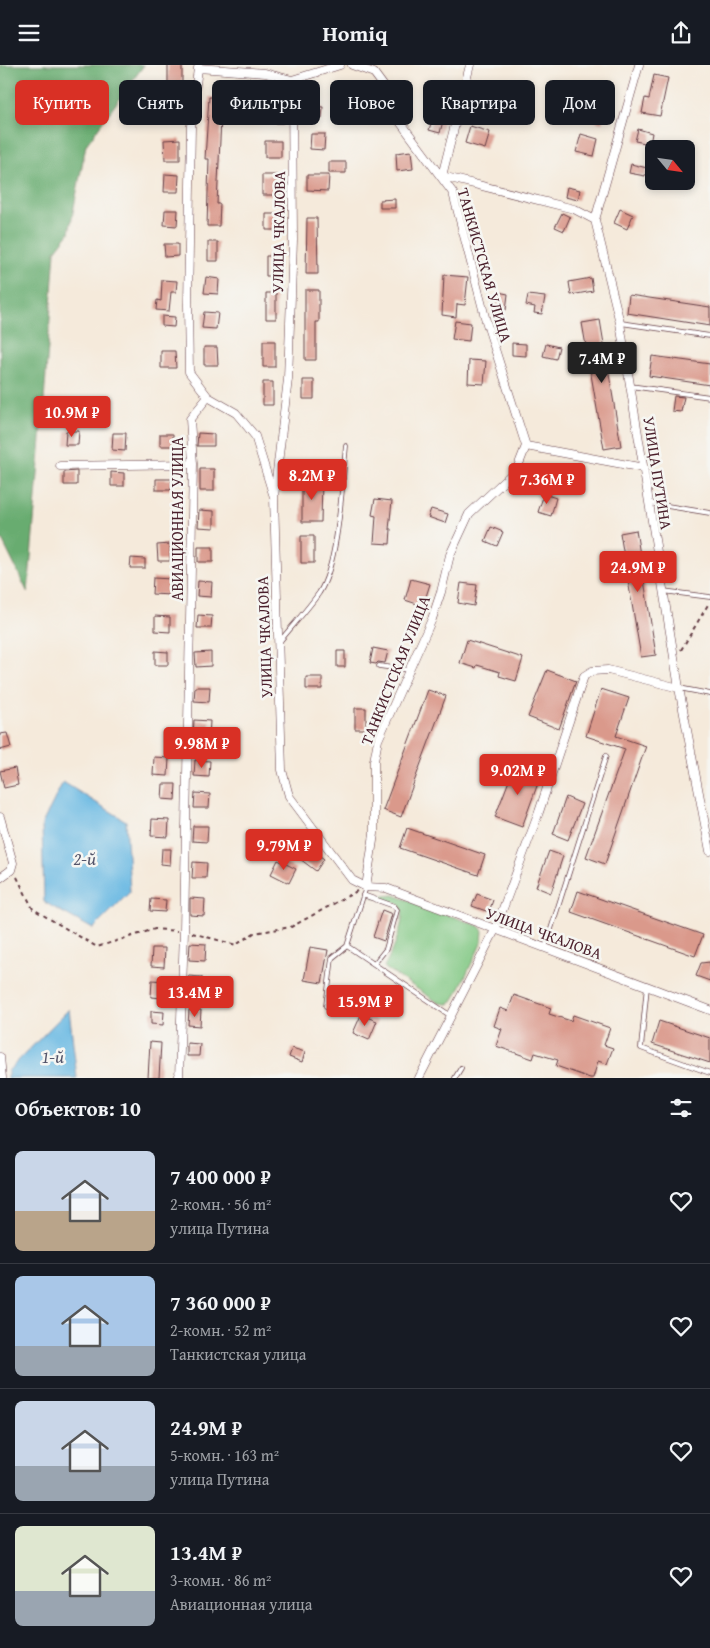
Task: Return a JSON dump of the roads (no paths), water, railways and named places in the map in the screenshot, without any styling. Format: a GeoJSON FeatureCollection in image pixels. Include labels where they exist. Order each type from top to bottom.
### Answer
{"type":"FeatureCollection","features":[{"type":"Feature","properties":{"kind":"street"},"geometry":{"type":"LineString","coordinates":[[295,80],[340,65]]}},
{"type":"Feature","properties":{"kind":"street","name":"ТАНКИСТСКАЯ УЛИЦА"},"geometry":{"type":"LineString","coordinates":[[352,65],[374,73],[388,92],[398,119],[453,193],[486,321],[526,446],[517,469],[470,514],[450,555],[441,593],[432,619],[378,740],[374,761],[374,834],[364,891]]}},
{"type":"Feature","properties":{"kind":"street"},"geometry":{"type":"LineString","coordinates":[[470,65],[442,176],[574,209],[595,219],[639,65]]}},
{"type":"Feature","properties":{"kind":"street"},"geometry":{"type":"LineString","coordinates":[[274,497],[255,436],[236,413],[208,397],[190,372],[188,305],[191,126],[197,66],[265,73],[289,80]]}},
{"type":"Feature","properties":{"kind":"street","name":"УЛИЦА ЧКАЛОВА"},"geometry":{"type":"LineString","coordinates":[[292,125],[293,240],[288,379],[274,497],[282,770],[289,796],[352,880],[364,891],[386,888],[710,1009]]}},
{"type":"Feature","properties":{"kind":"street","name":"УЛИЦА ПУТИНА"},"geometry":{"type":"LineString","coordinates":[[595,219],[620,323],[678,688],[710,851]]}},
{"type":"Feature","properties":{"kind":"street","name":"АВИАЦИОННАЯ УЛИЦА"},"geometry":{"type":"LineString","coordinates":[[179,1078],[184,931],[193,464],[190,419],[208,397]]}},
{"type":"Feature","properties":{"kind":"street"},"geometry":{"type":"LineString","coordinates":[[526,446],[644,467]]}},
{"type":"Feature","properties":{"kind":"street"},"geometry":{"type":"LineString","coordinates":[[60,466],[193,464]]}},
{"type":"Feature","properties":{"kind":"street"},"geometry":{"type":"LineString","coordinates":[[419,1078],[495,930],[542,803],[584,676],[592,671],[608,670],[678,688]]}},
{"type":"Feature","properties":{"kind":"street"},"geometry":{"type":"LineString","coordinates":[[0,817],[13,863],[11,870],[0,878]]}},
{"type":"Feature","properties":{"kind":"street"},"geometry":{"type":"LineString","coordinates":[[0,1057],[2,1078]]}},
{"type":"Feature","properties":{"kind":"lane"},"geometry":{"type":"LineString","coordinates":[[620,323],[710,336]]}},
{"type":"Feature","properties":{"kind":"lane"},"geometry":{"type":"LineString","coordinates":[[630,386],[710,397]]}},
{"type":"Feature","properties":{"kind":"lane"},"geometry":{"type":"LineString","coordinates":[[278,643],[320,592],[331,566],[346,446]]}},
{"type":"Feature","properties":{"kind":"lane"},"geometry":{"type":"LineString","coordinates":[[649,503],[710,513]]}},
{"type":"Feature","properties":{"kind":"lane"},"geometry":{"type":"LineString","coordinates":[[664,591],[710,597]]}},
{"type":"Feature","properties":{"kind":"lane"},"geometry":{"type":"LineString","coordinates":[[379,667],[410,671]]}},
{"type":"Feature","properties":{"kind":"lane"},"geometry":{"type":"LineString","coordinates":[[678,688],[710,694]]}},
{"type":"Feature","properties":{"kind":"lane"},"geometry":{"type":"LineString","coordinates":[[545,948],[606,756]]}},
{"type":"Feature","properties":{"kind":"lane"},"geometry":{"type":"LineString","coordinates":[[326,1006],[332,957],[347,946],[364,891],[394,906],[397,910],[386,949],[374,964]]}},
{"type":"Feature","properties":{"kind":"lane"},"geometry":{"type":"LineString","coordinates":[[347,946],[451,1016]]}},
{"type":"Feature","properties":{"kind":"lane"},"geometry":{"type":"LineString","coordinates":[[647,986],[641,1048],[710,1073]]}},
{"type":"Feature","properties":{"kind":"lane"},"geometry":{"type":"LineString","coordinates":[[455,1078],[461,1068]]}},
{"type":"Feature","properties":{"kind":"water","name":"2-й"},"geometry":{"type":"Polygon","coordinates":[[[63,782],[126,821],[130,892],[93,929],[44,902],[42,824],[63,782]]]}},
{"type":"Feature","properties":{"kind":"water","name":"1-й"},"geometry":{"type":"Polygon","coordinates":[[[69,1009],[77,1078],[8,1078],[8,1071],[69,1009]]]}}]}
